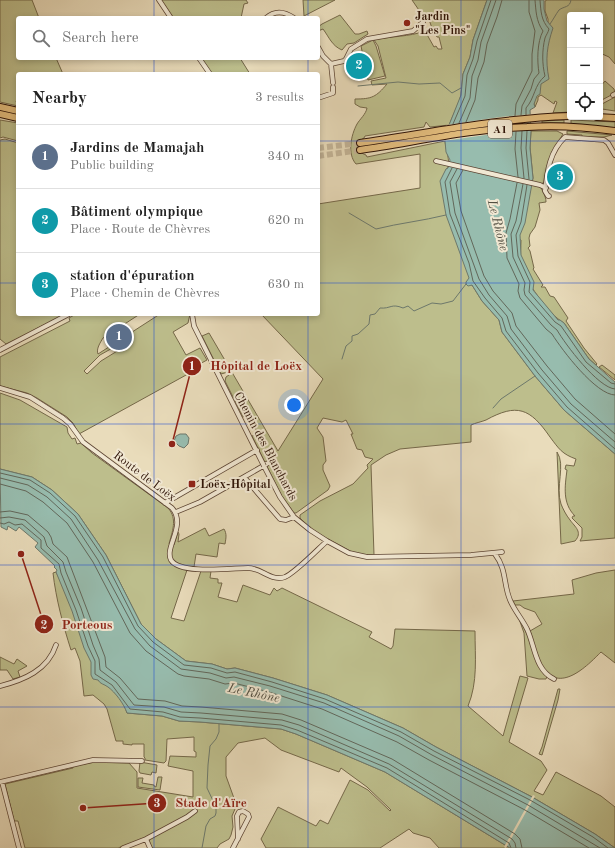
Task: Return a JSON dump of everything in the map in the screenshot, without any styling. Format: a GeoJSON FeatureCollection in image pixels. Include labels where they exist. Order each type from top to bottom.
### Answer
{"type":"FeatureCollection","features":[{"type":"Feature","properties":{"kind":"highway"},"geometry":{"type":"LineString","coordinates":[[0,107],[16,111]]}},
{"type":"Feature","properties":{"kind":"highway"},"geometry":{"type":"LineString","coordinates":[[0,114],[16,118]]}},
{"type":"Feature","properties":{"kind":"highway","name":"A1"},"geometry":{"type":"LineString","coordinates":[[567,116],[516,119],[430,132],[360,147],[531,126],[571,127],[615,131]]}},
{"type":"Feature","properties":{"kind":"highway"},"geometry":{"type":"LineString","coordinates":[[603,117],[615,118]]}},
{"type":"Feature","properties":{"kind":"street"},"geometry":{"type":"LineString","coordinates":[[159,0],[170,16]]}},
{"type":"Feature","properties":{"kind":"street"},"geometry":{"type":"LineString","coordinates":[[269,16],[278,12],[286,13],[291,16]]}},
{"type":"Feature","properties":{"kind":"street"},"geometry":{"type":"LineString","coordinates":[[331,64],[344,61],[351,49],[367,39],[413,30],[423,22]]}},
{"type":"Feature","properties":{"kind":"street"},"geometry":{"type":"LineString","coordinates":[[320,51],[331,64],[333,85],[333,93],[320,97]]}},
{"type":"Feature","properties":{"kind":"street"},"geometry":{"type":"LineString","coordinates":[[200,60],[209,72]]}},
{"type":"Feature","properties":{"kind":"street"},"geometry":{"type":"LineString","coordinates":[[549,196],[546,188],[552,154],[557,145],[565,137],[604,140],[608,143],[615,155]]}},
{"type":"Feature","properties":{"kind":"street"},"geometry":{"type":"LineString","coordinates":[[436,161],[541,185],[546,188]]}},
{"type":"Feature","properties":{"kind":"street"},"geometry":{"type":"LineString","coordinates":[[0,350],[65,316]]}},
{"type":"Feature","properties":{"kind":"street","name":"Chemin des Blanchards"},"geometry":{"type":"LineString","coordinates":[[192,316],[194,326],[280,497],[294,517],[310,530],[349,553],[366,557],[471,556],[502,552]]}},
{"type":"Feature","properties":{"kind":"street","name":"Route de Loëx"},"geometry":{"type":"LineString","coordinates":[[0,388],[30,397],[63,418],[70,424],[83,442],[176,512],[176,530],[170,555],[174,564],[185,568],[214,570],[251,568],[258,570],[269,577],[278,578],[290,574],[327,541]]}},
{"type":"Feature","properties":{"kind":"street"},"geometry":{"type":"LineString","coordinates":[[166,503],[256,450]]}},
{"type":"Feature","properties":{"kind":"street"},"geometry":{"type":"LineString","coordinates":[[176,512],[194,505],[270,462]]}},
{"type":"Feature","properties":{"kind":"street"},"geometry":{"type":"LineString","coordinates":[[244,477],[280,518],[286,520],[294,517]]}},
{"type":"Feature","properties":{"kind":"street"},"geometry":{"type":"LineString","coordinates":[[495,554],[502,564],[509,599],[527,630],[540,666],[546,674],[554,679]]}},
{"type":"Feature","properties":{"kind":"street"},"geometry":{"type":"LineString","coordinates":[[0,686],[21,680],[35,672],[51,656],[56,645]]}},
{"type":"Feature","properties":{"kind":"street"},"geometry":{"type":"LineString","coordinates":[[19,848],[1,782],[93,760],[142,761]]}},
{"type":"Feature","properties":{"kind":"street"},"geometry":{"type":"LineString","coordinates":[[123,848],[146,839],[187,817],[195,811]]}},
{"type":"Feature","properties":{"kind":"street"},"geometry":{"type":"LineString","coordinates":[[233,848],[249,817],[248,814],[243,811],[237,814],[238,838]]}},
{"type":"Feature","properties":{"kind":"street"},"geometry":{"type":"LineString","coordinates":[[146,839],[150,848]]}},
{"type":"Feature","properties":{"kind":"green space"},"geometry":{"type":"Polygon","coordinates":[[[0,0],[32,0],[38,16],[16,16],[16,60],[57,60],[62,72],[16,72],[16,106],[0,102],[0,0]]]}},
{"type":"Feature","properties":{"kind":"green space"},"geometry":{"type":"Polygon","coordinates":[[[161,0],[246,0],[248,3],[244,4],[241,16],[172,16],[161,0]]]}},
{"type":"Feature","properties":{"kind":"green space"},"geometry":{"type":"Polygon","coordinates":[[[303,0],[335,0],[304,16],[303,0]]]}},
{"type":"Feature","properties":{"kind":"green space"},"geometry":{"type":"Polygon","coordinates":[[[412,0],[487,0],[473,40],[470,57],[463,74],[459,102],[449,125],[430,127],[426,122],[424,127],[365,136],[359,141],[359,145],[362,147],[359,152],[367,157],[445,141],[449,161],[448,168],[446,169],[465,264],[470,278],[466,282],[472,285],[482,301],[499,320],[502,332],[535,376],[564,410],[615,454],[615,538],[580,541],[582,537],[582,528],[572,518],[575,516],[568,506],[565,494],[566,465],[574,466],[576,459],[561,451],[543,427],[529,414],[515,410],[506,411],[471,425],[471,442],[400,449],[386,455],[371,465],[374,555],[354,553],[324,537],[309,527],[300,518],[300,515],[320,501],[353,484],[368,468],[367,465],[373,459],[365,457],[362,450],[357,449],[351,434],[353,434],[346,420],[342,422],[323,418],[317,428],[323,437],[326,461],[323,465],[323,470],[330,486],[328,490],[294,513],[281,495],[252,436],[258,434],[249,414],[243,417],[225,381],[226,377],[229,375],[228,372],[221,374],[202,336],[209,333],[278,451],[323,379],[263,316],[320,316],[320,204],[420,188],[420,154],[356,164],[353,160],[351,144],[355,128],[367,108],[360,107],[355,104],[355,99],[370,98],[380,92],[387,84],[372,85],[371,81],[386,78],[378,46],[374,40],[425,31],[434,47],[436,46],[438,49],[442,49],[439,37],[437,37],[432,28],[428,17],[423,16],[412,0]]]}},
{"type":"Feature","properties":{"kind":"green space"},"geometry":{"type":"Polygon","coordinates":[[[615,0],[615,64],[609,57],[603,54],[603,12],[567,12],[567,112],[553,113],[557,102],[555,101],[554,104],[541,95],[538,97],[535,107],[534,104],[548,22],[545,11],[545,1],[615,0]]]}},
{"type":"Feature","properties":{"kind":"green space"},"geometry":{"type":"Polygon","coordinates":[[[340,15],[355,34],[367,31],[368,34],[354,43],[347,44],[342,50],[333,44],[323,29],[320,30],[320,26],[340,15]]]}},
{"type":"Feature","properties":{"kind":"green space"},"geometry":{"type":"Polygon","coordinates":[[[373,40],[385,76],[368,80],[361,46],[373,40]]]}},
{"type":"Feature","properties":{"kind":"green space"},"geometry":{"type":"Polygon","coordinates":[[[202,60],[241,60],[249,72],[211,72],[202,60]]]}},
{"type":"Feature","properties":{"kind":"green space"},"geometry":{"type":"Polygon","coordinates":[[[605,81],[614,89],[615,93],[603,99],[603,84],[605,81]]]}},
{"type":"Feature","properties":{"kind":"green space"},"geometry":{"type":"Polygon","coordinates":[[[615,97],[615,111],[603,109],[603,103],[615,97]]]}},
{"type":"Feature","properties":{"kind":"green space"},"geometry":{"type":"Polygon","coordinates":[[[0,120],[16,123],[16,140],[3,137],[0,138],[0,120]]]}},
{"type":"Feature","properties":{"kind":"green space"},"geometry":{"type":"Polygon","coordinates":[[[564,120],[564,123],[542,123],[542,121],[564,120]]]}},
{"type":"Feature","properties":{"kind":"green space"},"geometry":{"type":"Polygon","coordinates":[[[571,120],[615,122],[615,128],[571,124],[571,120]]]}},
{"type":"Feature","properties":{"kind":"green space"},"geometry":{"type":"Polygon","coordinates":[[[531,131],[557,131],[563,134],[552,152],[546,182],[540,184],[546,202],[539,203],[540,210],[535,227],[529,238],[530,246],[528,248],[530,251],[533,269],[543,285],[541,287],[545,287],[550,296],[554,297],[568,318],[566,321],[597,364],[596,365],[589,359],[564,323],[544,305],[526,278],[523,269],[521,259],[521,240],[516,237],[533,178],[530,147],[531,131]]]}},
{"type":"Feature","properties":{"kind":"green space"},"geometry":{"type":"Polygon","coordinates":[[[567,131],[612,135],[604,137],[582,137],[582,135],[567,134],[567,131]]]}},
{"type":"Feature","properties":{"kind":"green space"},"geometry":{"type":"Polygon","coordinates":[[[5,139],[16,142],[16,316],[62,316],[6,344],[0,339],[0,140],[5,139]]]}},
{"type":"Feature","properties":{"kind":"green space"},"geometry":{"type":"Polygon","coordinates":[[[72,316],[137,316],[103,338],[98,348],[98,354],[157,316],[190,316],[188,323],[173,332],[186,355],[200,348],[207,360],[196,366],[197,369],[79,434],[73,423],[67,417],[37,398],[27,393],[0,386],[0,357],[70,321],[69,318],[72,316]],[[125,341],[100,355],[84,371],[87,374],[101,361],[127,345],[125,341]]]}},
{"type":"Feature","properties":{"kind":"green space"},"geometry":{"type":"Polygon","coordinates":[[[602,365],[615,375],[615,380],[599,367],[602,365]]]}},
{"type":"Feature","properties":{"kind":"green space"},"geometry":{"type":"Polygon","coordinates":[[[0,393],[20,400],[67,427],[68,433],[72,439],[75,438],[77,444],[81,443],[92,453],[168,508],[174,521],[169,544],[174,545],[178,532],[178,542],[205,528],[209,536],[224,529],[226,534],[225,544],[219,543],[217,557],[196,554],[194,567],[187,570],[171,618],[184,621],[201,571],[211,571],[210,578],[218,579],[218,583],[222,583],[218,597],[237,602],[243,585],[270,595],[274,588],[277,591],[282,588],[372,632],[369,637],[391,649],[393,646],[395,629],[475,631],[475,679],[468,706],[503,736],[520,676],[528,678],[509,742],[541,761],[547,770],[534,791],[543,795],[556,772],[601,796],[615,807],[615,848],[595,834],[532,797],[403,728],[327,695],[273,678],[235,668],[227,669],[212,664],[186,661],[156,639],[141,624],[106,555],[78,514],[52,490],[32,477],[0,469],[0,393]]]}},
{"type":"Feature","properties":{"kind":"green space"},"geometry":{"type":"Polygon","coordinates":[[[557,452],[561,463],[559,497],[566,514],[578,532],[575,541],[561,544],[557,452]]]}},
{"type":"Feature","properties":{"kind":"green space"},"geometry":{"type":"Polygon","coordinates":[[[615,570],[615,663],[601,652],[581,670],[573,675],[565,678],[557,678],[549,675],[540,663],[530,631],[542,624],[535,612],[520,605],[515,605],[513,601],[574,594],[572,580],[596,573],[615,570]]]}},
{"type":"Feature","properties":{"kind":"green space"},"geometry":{"type":"Polygon","coordinates":[[[56,572],[121,696],[127,713],[162,716],[179,721],[281,729],[296,734],[385,772],[510,848],[439,848],[430,838],[413,833],[409,829],[380,848],[266,848],[261,839],[278,807],[316,826],[320,820],[328,824],[350,780],[368,790],[390,811],[391,810],[367,787],[341,768],[339,772],[281,750],[265,738],[238,743],[226,757],[226,776],[235,801],[235,809],[232,816],[233,827],[231,835],[229,839],[220,844],[217,848],[152,848],[149,841],[150,837],[175,823],[174,822],[145,838],[118,848],[25,848],[18,821],[14,821],[5,784],[73,768],[73,766],[95,762],[129,763],[137,772],[137,788],[193,797],[193,771],[168,766],[170,756],[196,757],[196,752],[194,751],[194,737],[167,739],[166,761],[164,763],[145,760],[144,744],[132,745],[123,744],[123,741],[116,741],[107,709],[104,704],[93,695],[84,696],[80,661],[75,648],[71,650],[58,602],[53,573],[56,572]]]}},
{"type":"Feature","properties":{"kind":"green space"},"geometry":{"type":"Polygon","coordinates":[[[517,613],[547,676],[546,679],[527,676],[524,633],[517,613]]]}},
{"type":"Feature","properties":{"kind":"green space"},"geometry":{"type":"Polygon","coordinates":[[[0,657],[14,664],[17,659],[27,666],[18,671],[20,677],[13,679],[7,670],[0,670],[0,657]]]}},
{"type":"Feature","properties":{"kind":"green space"},"geometry":{"type":"Polygon","coordinates":[[[558,689],[560,689],[558,700],[542,755],[539,754],[558,689]]]}},
{"type":"Feature","properties":{"kind":"green space"},"geometry":{"type":"Polygon","coordinates":[[[140,762],[157,765],[156,773],[152,772],[151,775],[140,773],[140,762]]]}},
{"type":"Feature","properties":{"kind":"green space"},"geometry":{"type":"Polygon","coordinates":[[[158,777],[162,777],[160,790],[138,787],[138,778],[143,778],[142,783],[154,785],[156,787],[158,777]]]}},
{"type":"Feature","properties":{"kind":"water","name":"Le Rhône"},"geometry":{"type":"Polygon","coordinates":[[[487,0],[544,0],[544,9],[547,21],[553,28],[547,53],[549,79],[541,84],[540,94],[537,96],[534,104],[535,107],[530,110],[530,148],[533,178],[525,223],[520,235],[521,255],[534,282],[533,290],[558,320],[564,323],[589,359],[615,382],[615,454],[564,410],[535,376],[502,332],[499,320],[482,301],[472,285],[468,286],[466,284],[469,278],[446,215],[440,181],[448,168],[450,160],[446,152],[445,141],[449,125],[461,95],[463,74],[470,57],[473,40],[487,0]]]}},
{"type":"Feature","properties":{"kind":"water"},"geometry":{"type":"Polygon","coordinates":[[[186,434],[189,438],[188,444],[184,448],[179,446],[174,441],[176,436],[186,434]]]}},
{"type":"Feature","properties":{"kind":"water","name":"Le Rhône"},"geometry":{"type":"Polygon","coordinates":[[[0,469],[32,477],[52,490],[78,514],[106,555],[141,624],[156,639],[186,661],[212,664],[227,669],[235,668],[273,678],[327,695],[403,728],[532,797],[595,834],[615,848],[510,848],[385,772],[296,734],[281,729],[179,721],[162,716],[127,713],[122,702],[114,692],[98,680],[93,679],[91,675],[91,662],[84,648],[72,611],[56,572],[57,570],[54,567],[55,566],[35,547],[38,543],[19,527],[16,531],[8,526],[7,530],[1,527],[0,469]]]}},
{"type":"Feature","properties":{"kind":"pier"},"geometry":{"type":"Polygon","coordinates":[[[532,114],[533,121],[495,126],[533,123],[533,130],[443,141],[446,125],[532,114]]]}},
{"type":"Feature","properties":{"kind":"pier"},"geometry":{"type":"Polygon","coordinates":[[[533,795],[535,796],[506,848],[504,847],[533,795]]]}},
{"type":"Feature","properties":{"kind":"waterway"},"geometry":{"type":"LineString","coordinates":[[550,24],[559,10],[568,6],[571,0]]}},
{"type":"Feature","properties":{"kind":"waterway"},"geometry":{"type":"LineString","coordinates":[[358,86],[398,82],[419,84],[440,83],[452,93],[461,88]]}},
{"type":"Feature","properties":{"kind":"waterway"},"geometry":{"type":"LineString","coordinates":[[349,213],[376,229],[446,215]]}},
{"type":"Feature","properties":{"kind":"waterway"},"geometry":{"type":"LineString","coordinates":[[342,359],[346,346],[352,341],[352,336],[358,334],[369,324],[370,315],[375,314],[380,308],[393,306],[403,308],[408,306],[414,311],[432,303],[441,304],[453,301],[466,284]]}},
{"type":"Feature","properties":{"kind":"waterway"},"geometry":{"type":"LineString","coordinates":[[493,408],[501,399],[535,376]]}},
{"type":"Feature","properties":{"kind":"waterway"},"geometry":{"type":"LineString","coordinates":[[202,848],[206,826],[216,813],[216,807],[207,788],[210,746],[216,739],[219,732],[219,724]]}},
{"type":"Feature","properties":{"kind":"tunnel"},"geometry":{"type":"LineString","coordinates":[[320,148],[360,143]]}},
{"type":"Feature","properties":{"kind":"tunnel"},"geometry":{"type":"LineString","coordinates":[[320,156],[360,150]]}},
{"type":"Feature","properties":{"kind":"place","name":"Jardin \"Les Pins\""},"geometry":{"type":"Point","coordinates":[407,23]}},
{"type":"Feature","properties":{"kind":"place","name":"Bâtiment olympique"},"geometry":{"type":"Point","coordinates":[359,66]}},
{"type":"Feature","properties":{"kind":"place","name":"station d'épuration"},"geometry":{"type":"Point","coordinates":[560,177]}},
{"type":"Feature","properties":{"kind":"place","name":"Jardins de Mamajah"},"geometry":{"type":"Point","coordinates":[119,337]}},
{"type":"Feature","properties":{"kind":"place","name":"Hôpital de Loëx"},"geometry":{"type":"Point","coordinates":[172,444]}},
{"type":"Feature","properties":{"kind":"place","name":"Loëx-Hôpital"},"geometry":{"type":"Point","coordinates":[192,484]}},
{"type":"Feature","properties":{"kind":"place","name":"Porteous"},"geometry":{"type":"Point","coordinates":[21,554]}},
{"type":"Feature","properties":{"kind":"place","name":"Stade d'Aïre"},"geometry":{"type":"Point","coordinates":[83,808]}}]}
